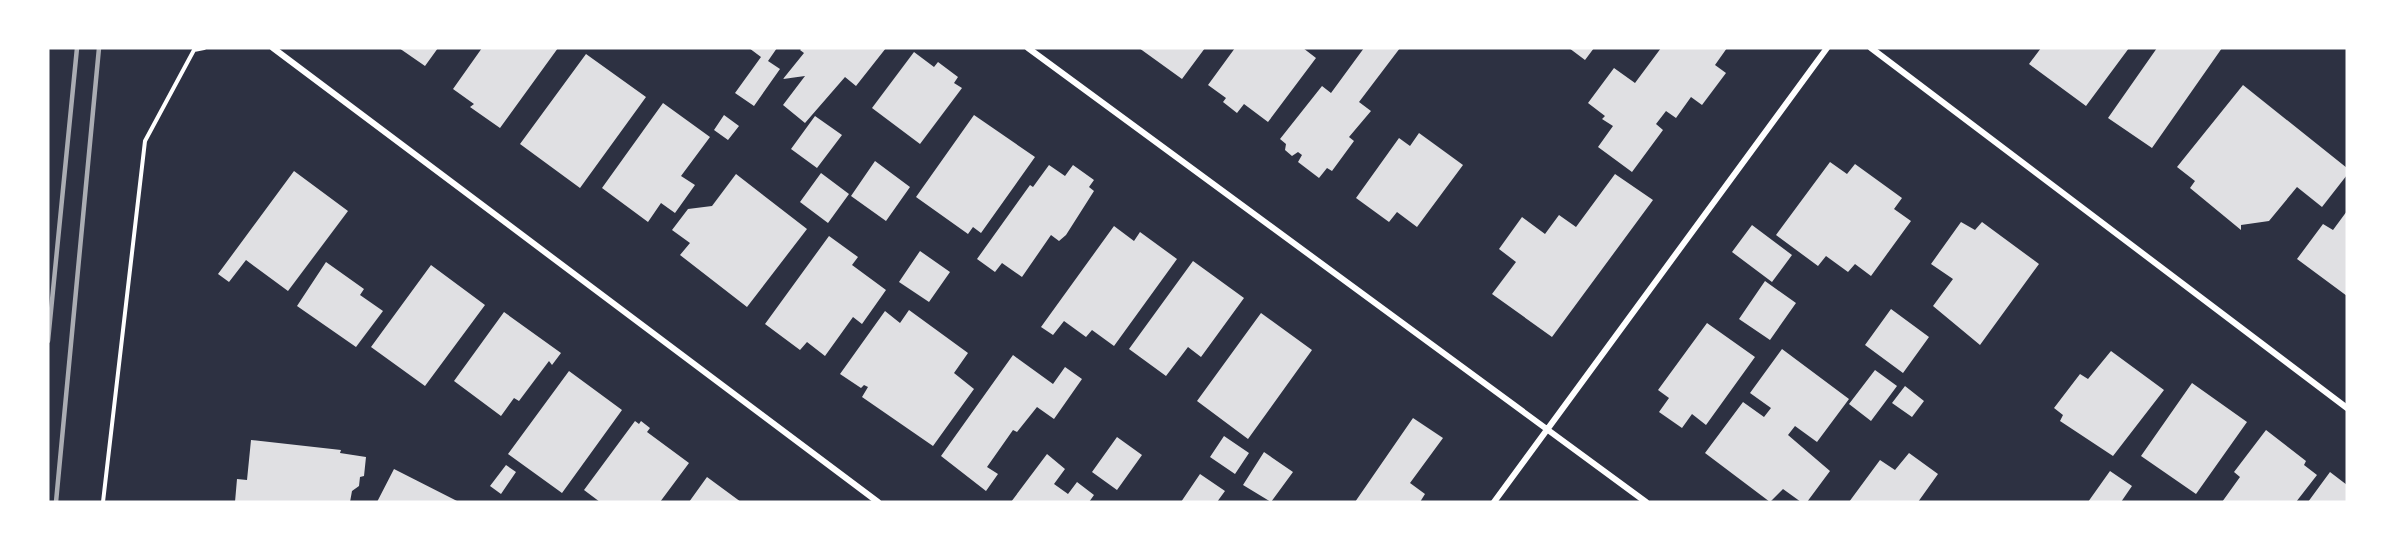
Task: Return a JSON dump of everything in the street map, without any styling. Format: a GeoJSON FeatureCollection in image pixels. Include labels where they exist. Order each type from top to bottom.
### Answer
{"type":"FeatureCollection","features":[{"type":"Feature","properties":{"kind":"street"},"geometry":{"type":"LineString","coordinates":[[273,48],[878,502]]}},
{"type":"Feature","properties":{"kind":"street"},"geometry":{"type":"LineString","coordinates":[[1028,48],[1646,502]]}},
{"type":"Feature","properties":{"kind":"street"},"geometry":{"type":"LineString","coordinates":[[1494,502],[1827,48]]}},
{"type":"Feature","properties":{"kind":"street"},"geometry":{"type":"LineString","coordinates":[[1871,48],[2347,408]]}},
{"type":"Feature","properties":{"kind":"path"},"geometry":{"type":"LineString","coordinates":[[103,502],[145,141],[194,50],[204,48]]}},
{"type":"Feature","properties":{"kind":"building"},"geometry":{"type":"Polygon","coordinates":[[[399,48],[438,48],[425,66],[399,48]]]}},
{"type":"Feature","properties":{"kind":"building"},"geometry":{"type":"Polygon","coordinates":[[[482,48],[558,48],[500,128],[470,107],[474,104],[453,89],[482,48]]]}},
{"type":"Feature","properties":{"kind":"building"},"geometry":{"type":"Polygon","coordinates":[[[749,48],[777,48],[768,61],[780,69],[754,106],[735,93],[761,57],[749,48]]]}},
{"type":"Feature","properties":{"kind":"building"},"geometry":{"type":"Polygon","coordinates":[[[802,48],[886,48],[856,86],[845,77],[805,123],[783,105],[805,76],[783,79],[804,53],[800,50],[802,48]]]}},
{"type":"Feature","properties":{"kind":"building"},"geometry":{"type":"Polygon","coordinates":[[[1139,48],[1205,48],[1182,79],[1139,48]]]}},
{"type":"Feature","properties":{"kind":"building"},"geometry":{"type":"Polygon","coordinates":[[[1235,48],[1303,48],[1316,58],[1268,122],[1244,104],[1237,113],[1223,102],[1226,98],[1208,85],[1235,48]]]}},
{"type":"Feature","properties":{"kind":"building"},"geometry":{"type":"Polygon","coordinates":[[[1364,48],[1400,48],[1359,102],[1371,111],[1349,137],[1354,141],[1332,171],[1327,168],[1319,178],[1298,162],[1302,155],[1298,152],[1292,156],[1285,150],[1286,144],[1280,139],[1322,86],[1331,93],[1364,48]]]}},
{"type":"Feature","properties":{"kind":"building"},"geometry":{"type":"Polygon","coordinates":[[[1569,48],[1594,48],[1585,60],[1569,48]]]}},
{"type":"Feature","properties":{"kind":"building"},"geometry":{"type":"Polygon","coordinates":[[[1661,48],[1727,48],[1715,65],[1726,73],[1702,105],[1691,97],[1676,118],[1666,111],[1656,124],[1663,130],[1632,172],[1598,147],[1613,126],[1602,119],[1605,116],[1588,103],[1614,68],[1635,83],[1661,48]]]}},
{"type":"Feature","properties":{"kind":"building"},"geometry":{"type":"Polygon","coordinates":[[[2041,48],[2129,48],[2086,106],[2029,64],[2041,48]]]}},
{"type":"Feature","properties":{"kind":"building"},"geometry":{"type":"Polygon","coordinates":[[[2157,48],[2222,48],[2152,148],[2108,118],[2157,48]]]}},
{"type":"Feature","properties":{"kind":"building"},"geometry":{"type":"Polygon","coordinates":[[[914,52],[934,67],[938,62],[958,77],[954,83],[962,88],[920,144],[872,108],[914,52]]]}},
{"type":"Feature","properties":{"kind":"building"},"geometry":{"type":"Polygon","coordinates":[[[586,54],[646,97],[580,188],[520,144],[586,54]]]}},
{"type":"Feature","properties":{"kind":"building"},"geometry":{"type":"Polygon","coordinates":[[[2243,85],[2347,168],[2347,175],[2322,207],[2297,187],[2269,221],[2241,225],[2241,230],[2190,188],[2195,181],[2177,167],[2243,85]]]}},
{"type":"Feature","properties":{"kind":"building"},"geometry":{"type":"Polygon","coordinates":[[[663,103],[710,137],[681,176],[695,185],[675,213],[661,203],[648,222],[602,188],[663,103]]]}},
{"type":"Feature","properties":{"kind":"building"},"geometry":{"type":"Polygon","coordinates":[[[724,115],[739,126],[728,140],[714,130],[724,115]]]}},
{"type":"Feature","properties":{"kind":"building"},"geometry":{"type":"Polygon","coordinates":[[[974,115],[1035,157],[981,233],[973,227],[968,234],[916,197],[974,115]]]}},
{"type":"Feature","properties":{"kind":"building"},"geometry":{"type":"Polygon","coordinates":[[[815,116],[842,135],[817,168],[791,149],[815,116]]]}},
{"type":"Feature","properties":{"kind":"building"},"geometry":{"type":"Polygon","coordinates":[[[1419,133],[1463,165],[1417,227],[1397,212],[1389,222],[1356,198],[1399,138],[1410,146],[1419,133]]]}},
{"type":"Feature","properties":{"kind":"building"},"geometry":{"type":"Polygon","coordinates":[[[875,161],[910,187],[886,221],[851,196],[875,161]]]}},
{"type":"Feature","properties":{"kind":"building"},"geometry":{"type":"Polygon","coordinates":[[[1830,162],[1847,174],[1855,164],[1902,198],[1894,209],[1911,221],[1871,276],[1855,264],[1848,272],[1826,256],[1818,266],[1776,235],[1830,162]]]}},
{"type":"Feature","properties":{"kind":"building"},"geometry":{"type":"Polygon","coordinates":[[[1049,165],[1065,176],[1073,165],[1094,180],[1089,187],[1094,191],[1066,235],[1059,241],[1051,235],[1022,277],[1002,263],[995,272],[977,259],[1030,185],[1033,187],[1049,165]]]}},
{"type":"Feature","properties":{"kind":"building"},"geometry":{"type":"Polygon","coordinates":[[[294,171],[348,211],[288,291],[246,260],[229,282],[218,274],[294,171]]]}},
{"type":"Feature","properties":{"kind":"building"},"geometry":{"type":"Polygon","coordinates":[[[821,173],[849,194],[828,223],[800,202],[821,173]]]}},
{"type":"Feature","properties":{"kind":"building"},"geometry":{"type":"Polygon","coordinates":[[[736,174],[807,229],[747,307],[680,255],[690,243],[672,230],[688,209],[712,206],[736,174]]]}},
{"type":"Feature","properties":{"kind":"building"},"geometry":{"type":"Polygon","coordinates":[[[1615,174],[1653,200],[1552,337],[1492,294],[1516,262],[1499,249],[1522,217],[1545,234],[1559,215],[1576,227],[1615,174]]]}},
{"type":"Feature","properties":{"kind":"building"},"geometry":{"type":"Polygon","coordinates":[[[2347,211],[2347,296],[2297,259],[2323,224],[2333,230],[2347,211]]]}},
{"type":"Feature","properties":{"kind":"building"},"geometry":{"type":"Polygon","coordinates":[[[1961,222],[1975,230],[1982,222],[2039,264],[1980,345],[1933,306],[1953,279],[1931,264],[1961,222]]]}},
{"type":"Feature","properties":{"kind":"building"},"geometry":{"type":"Polygon","coordinates":[[[1752,225],[1792,255],[1772,282],[1732,252],[1752,225]]]}},
{"type":"Feature","properties":{"kind":"building"},"geometry":{"type":"Polygon","coordinates":[[[1114,226],[1134,241],[1140,232],[1177,259],[1114,346],[1092,330],[1086,337],[1064,321],[1053,335],[1041,327],[1114,226]]]}},
{"type":"Feature","properties":{"kind":"building"},"geometry":{"type":"Polygon","coordinates":[[[829,236],[858,257],[852,265],[886,290],[862,324],[853,317],[825,356],[807,342],[800,350],[765,324],[829,236]]]}},
{"type":"Feature","properties":{"kind":"building"},"geometry":{"type":"Polygon","coordinates":[[[920,251],[950,272],[929,302],[899,282],[920,251]]]}},
{"type":"Feature","properties":{"kind":"building"},"geometry":{"type":"Polygon","coordinates":[[[1193,261],[1244,298],[1201,357],[1188,347],[1166,376],[1129,349],[1193,261]]]}},
{"type":"Feature","properties":{"kind":"building"},"geometry":{"type":"Polygon","coordinates":[[[326,262],[364,289],[360,295],[383,311],[356,347],[297,306],[326,262]]]}},
{"type":"Feature","properties":{"kind":"building"},"geometry":{"type":"Polygon","coordinates":[[[431,265],[485,305],[425,386],[371,347],[431,265]]]}},
{"type":"Feature","properties":{"kind":"building"},"geometry":{"type":"Polygon","coordinates":[[[1765,281],[1796,303],[1770,340],[1739,319],[1765,281]]]}},
{"type":"Feature","properties":{"kind":"building"},"geometry":{"type":"Polygon","coordinates":[[[1891,309],[1929,337],[1903,373],[1865,345],[1891,309]]]}},
{"type":"Feature","properties":{"kind":"building"},"geometry":{"type":"Polygon","coordinates":[[[909,310],[968,353],[954,373],[974,389],[933,446],[862,397],[868,387],[864,385],[861,388],[840,374],[885,311],[900,323],[909,310]]]}},
{"type":"Feature","properties":{"kind":"building"},"geometry":{"type":"Polygon","coordinates":[[[504,312],[561,353],[552,365],[549,361],[519,401],[514,398],[501,416],[454,381],[504,312]]]}},
{"type":"Feature","properties":{"kind":"building"},"geometry":{"type":"Polygon","coordinates":[[[1261,313],[1312,350],[1248,439],[1197,401],[1261,313]]]}},
{"type":"Feature","properties":{"kind":"building"},"geometry":{"type":"Polygon","coordinates":[[[1707,323],[1755,357],[1706,425],[1692,414],[1682,428],[1659,412],[1669,398],[1658,390],[1707,323]]]}},
{"type":"Feature","properties":{"kind":"building"},"geometry":{"type":"Polygon","coordinates":[[[1782,349],[1849,399],[1817,442],[1795,426],[1788,435],[1830,471],[1807,502],[1801,502],[1783,489],[1770,502],[1705,453],[1743,402],[1764,417],[1771,408],[1750,393],[1782,349]]]}},
{"type":"Feature","properties":{"kind":"building"},"geometry":{"type":"Polygon","coordinates":[[[2111,351],[2164,390],[2113,456],[2060,421],[2063,415],[2054,408],[2080,374],[2088,379],[2111,351]]]}},
{"type":"Feature","properties":{"kind":"building"},"geometry":{"type":"Polygon","coordinates":[[[1013,355],[1053,384],[1065,367],[1082,379],[1054,419],[1037,407],[1017,432],[1013,430],[987,467],[998,474],[986,491],[941,456],[1013,355]]]}},
{"type":"Feature","properties":{"kind":"building"},"geometry":{"type":"Polygon","coordinates":[[[1875,370],[1897,386],[1871,421],[1849,404],[1875,370]]]}},
{"type":"Feature","properties":{"kind":"building"},"geometry":{"type":"Polygon","coordinates":[[[569,371],[622,410],[562,493],[508,454],[569,371]]]}},
{"type":"Feature","properties":{"kind":"building"},"geometry":{"type":"Polygon","coordinates":[[[2192,383],[2247,422],[2196,494],[2141,456],[2192,383]]]}},
{"type":"Feature","properties":{"kind":"building"},"geometry":{"type":"Polygon","coordinates":[[[1905,386],[1924,401],[1912,417],[1892,403],[1905,386]]]}},
{"type":"Feature","properties":{"kind":"building"},"geometry":{"type":"Polygon","coordinates":[[[1413,418],[1443,438],[1410,483],[1425,494],[1420,502],[1355,502],[1413,418]]]}},
{"type":"Feature","properties":{"kind":"building"},"geometry":{"type":"Polygon","coordinates":[[[635,421],[639,424],[641,421],[650,428],[647,432],[689,463],[660,502],[600,502],[584,490],[635,421]]]}},
{"type":"Feature","properties":{"kind":"building"},"geometry":{"type":"Polygon","coordinates":[[[2266,430],[2306,461],[2304,465],[2317,475],[2296,502],[2222,502],[2240,477],[2234,472],[2266,430]]]}},
{"type":"Feature","properties":{"kind":"building"},"geometry":{"type":"Polygon","coordinates":[[[1224,436],[1249,453],[1235,474],[1210,457],[1224,436]]]}},
{"type":"Feature","properties":{"kind":"building"},"geometry":{"type":"Polygon","coordinates":[[[1117,437],[1142,455],[1117,490],[1092,472],[1117,437]]]}},
{"type":"Feature","properties":{"kind":"building"},"geometry":{"type":"Polygon","coordinates":[[[251,440],[341,450],[340,453],[366,457],[364,476],[360,477],[359,486],[352,491],[350,502],[235,502],[237,479],[247,480],[251,440]]]}},
{"type":"Feature","properties":{"kind":"building"},"geometry":{"type":"Polygon","coordinates":[[[1264,452],[1293,472],[1271,502],[1243,485],[1264,452]]]}},
{"type":"Feature","properties":{"kind":"building"},"geometry":{"type":"Polygon","coordinates":[[[1909,453],[1938,474],[1918,502],[1849,502],[1880,460],[1895,470],[1909,453]]]}},
{"type":"Feature","properties":{"kind":"building"},"geometry":{"type":"Polygon","coordinates":[[[1047,454],[1065,469],[1054,484],[1068,494],[1077,482],[1094,495],[1089,502],[1011,502],[1047,454]]]}},
{"type":"Feature","properties":{"kind":"building"},"geometry":{"type":"Polygon","coordinates":[[[506,465],[516,472],[501,494],[490,486],[506,465]]]}},
{"type":"Feature","properties":{"kind":"building"},"geometry":{"type":"Polygon","coordinates":[[[394,469],[459,502],[377,502],[394,469]]]}},
{"type":"Feature","properties":{"kind":"building"},"geometry":{"type":"Polygon","coordinates":[[[2110,471],[2132,486],[2121,502],[2088,502],[2110,471]]]}},
{"type":"Feature","properties":{"kind":"building"},"geometry":{"type":"Polygon","coordinates":[[[2330,472],[2347,485],[2347,502],[2308,502],[2330,472]]]}},
{"type":"Feature","properties":{"kind":"building"},"geometry":{"type":"Polygon","coordinates":[[[1200,474],[1225,491],[1217,502],[1181,502],[1200,474]]]}},
{"type":"Feature","properties":{"kind":"building"},"geometry":{"type":"Polygon","coordinates":[[[707,477],[741,502],[689,502],[707,477]]]}},
{"type":"Feature","properties":{"kind":"railway"},"geometry":{"type":"LineString","coordinates":[[48,341],[77,48]]}},
{"type":"Feature","properties":{"kind":"railway"},"geometry":{"type":"LineString","coordinates":[[56,502],[99,48]]}}]}
